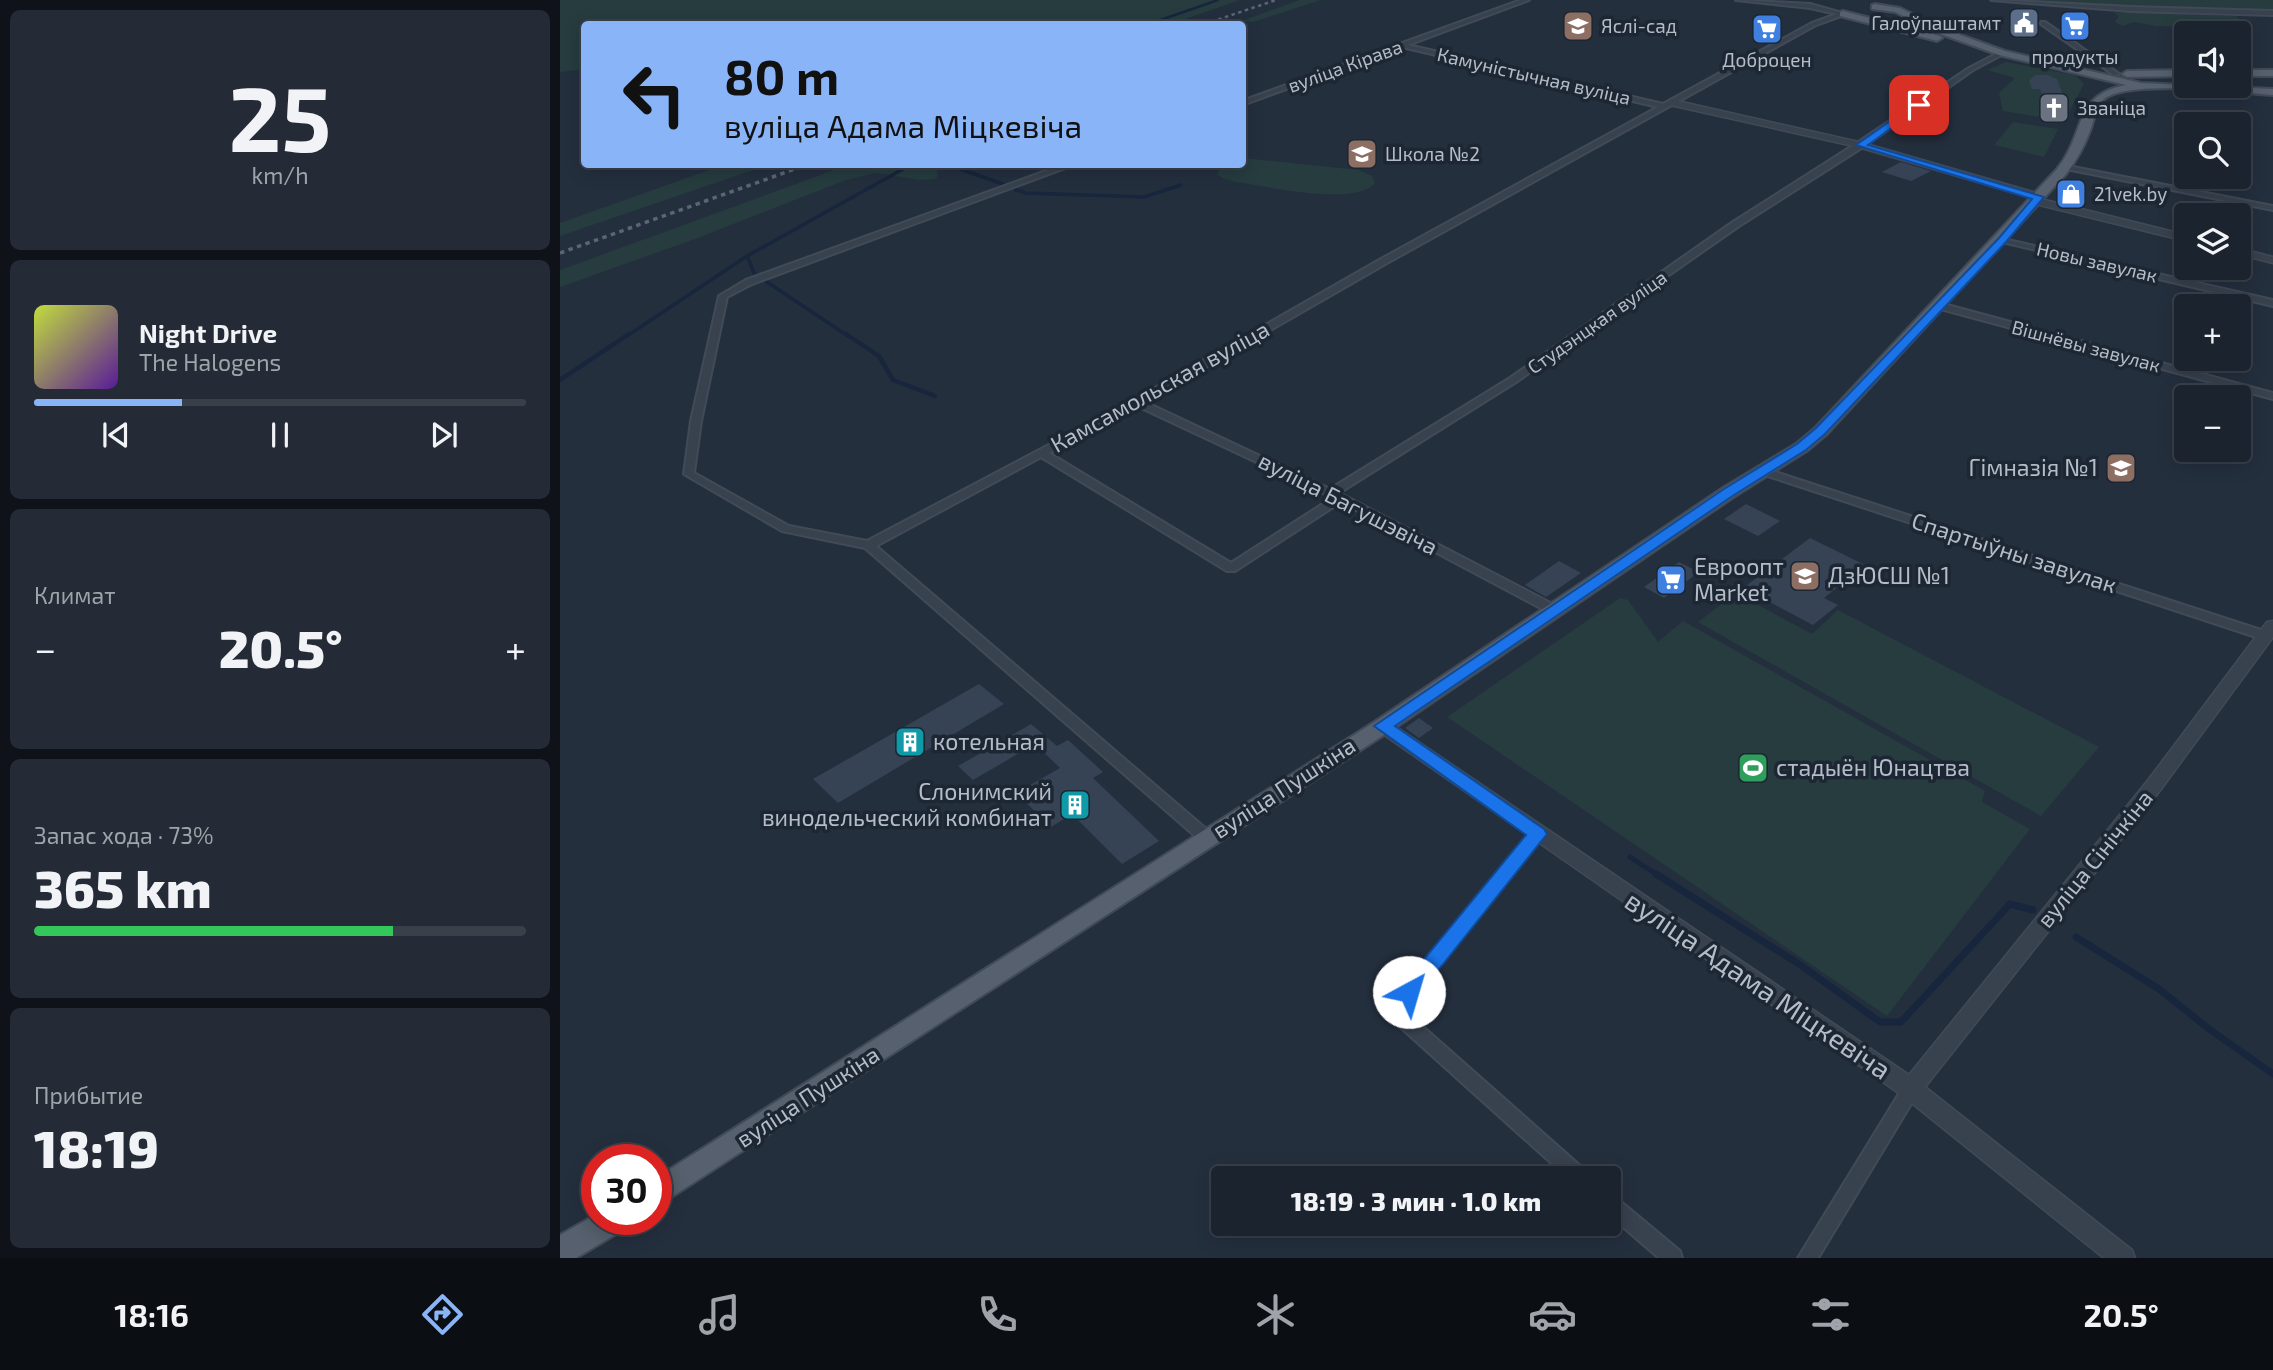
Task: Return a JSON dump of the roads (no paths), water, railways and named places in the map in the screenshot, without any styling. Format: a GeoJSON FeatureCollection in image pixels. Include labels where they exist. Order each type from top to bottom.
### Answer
{"type":"FeatureCollection","features":[{"type":"Feature","properties":{"kind":"main road"},"geometry":{"type":"LineString","coordinates":[[1843,14],[1887,0],[1897,10]]}},
{"type":"Feature","properties":{"kind":"main road"},"geometry":{"type":"LineString","coordinates":[[1875,6],[1897,10],[1938,30],[1985,47],[2079,71],[2143,82],[2273,92]]}},
{"type":"Feature","properties":{"kind":"main road"},"geometry":{"type":"LineString","coordinates":[[1843,14],[1918,34],[1985,47]]}},
{"type":"Feature","properties":{"kind":"main road"},"geometry":{"type":"LineString","coordinates":[[1918,34],[1938,30]]}},
{"type":"Feature","properties":{"kind":"main road"},"geometry":{"type":"LineString","coordinates":[[2079,71],[2093,78],[2102,93]]}},
{"type":"Feature","properties":{"kind":"main road"},"geometry":{"type":"LineString","coordinates":[[2251,73],[2273,73]]}},
{"type":"Feature","properties":{"kind":"main road"},"geometry":{"type":"LineString","coordinates":[[2102,93],[2174,76]]}},
{"type":"Feature","properties":{"kind":"main road"},"geometry":{"type":"LineString","coordinates":[[2102,93],[2115,77]]}},
{"type":"Feature","properties":{"kind":"main road","name":"вуліца Пушкіна"},"geometry":{"type":"LineString","coordinates":[[672,1184],[1383,726],[1801,447],[1821,431],[1940,306],[2066,167],[2082,137],[2092,107],[2102,93]]}},
{"type":"Feature","properties":{"kind":"main road"},"geometry":{"type":"LineString","coordinates":[[560,1251],[587,1235]]}},
{"type":"Feature","properties":{"kind":"street","name":"вуліца Кірава"},"geometry":{"type":"LineString","coordinates":[[1246,102],[1526,0]]}},
{"type":"Feature","properties":{"kind":"street"},"geometry":{"type":"LineString","coordinates":[[1739,0],[1810,6],[1843,14]]}},
{"type":"Feature","properties":{"kind":"street"},"geometry":{"type":"LineString","coordinates":[[1994,0],[2097,7],[2273,13]]}},
{"type":"Feature","properties":{"kind":"street","name":"Камсамольская вуліца"},"geometry":{"type":"LineString","coordinates":[[869,545],[1137,401],[1396,254],[1814,24],[1843,14]]}},
{"type":"Feature","properties":{"kind":"street"},"geometry":{"type":"LineString","coordinates":[[2043,23],[2115,77]]}},
{"type":"Feature","properties":{"kind":"street","name":"Камуністычная вуліца"},"geometry":{"type":"LineString","coordinates":[[1404,46],[1860,145],[2037,199],[2174,235]]}},
{"type":"Feature","properties":{"kind":"street","name":"Студэнцкая вуліца"},"geometry":{"type":"LineString","coordinates":[[1042,453],[1231,568],[1335,496],[1513,380],[1736,224],[1860,145],[1971,69],[2003,52]]}},
{"type":"Feature","properties":{"kind":"street"},"geometry":{"type":"LineString","coordinates":[[2066,167],[2273,208]]}},
{"type":"Feature","properties":{"kind":"street"},"geometry":{"type":"LineString","coordinates":[[1062,168],[749,282],[723,296],[692,444],[690,474],[786,529],[869,545],[1207,838]]}},
{"type":"Feature","properties":{"kind":"street","name":"Новы завулак"},"geometry":{"type":"LineString","coordinates":[[2002,240],[2273,303]]}},
{"type":"Feature","properties":{"kind":"street"},"geometry":{"type":"LineString","coordinates":[[2251,254],[2273,260]]}},
{"type":"Feature","properties":{"kind":"street","name":"Вішнёвы завулак"},"geometry":{"type":"LineString","coordinates":[[1940,306],[2272,393]]}},
{"type":"Feature","properties":{"kind":"street","name":"вуліца Багушэвіча"},"geometry":{"type":"LineString","coordinates":[[1137,401],[1335,496],[1556,611]]}},
{"type":"Feature","properties":{"kind":"street","name":"Спартыўны завулак"},"geometry":{"type":"LineString","coordinates":[[1763,471],[2269,631]]}},
{"type":"Feature","properties":{"kind":"street","name":"вуліца Сінічкіна"},"geometry":{"type":"LineString","coordinates":[[1911,1089],[2155,784],[2269,631]]}},
{"type":"Feature","properties":{"kind":"street","name":"вуліца Адама Міцкевіча"},"geometry":{"type":"LineString","coordinates":[[1383,726],[1911,1089],[2123,1258]]}},
{"type":"Feature","properties":{"kind":"street"},"geometry":{"type":"LineString","coordinates":[[1538,834],[1394,1011],[1568,1166]]}},
{"type":"Feature","properties":{"kind":"street"},"geometry":{"type":"LineString","coordinates":[[1807,1258],[1911,1089]]}},
{"type":"Feature","properties":{"kind":"street"},"geometry":{"type":"LineString","coordinates":[[1621,1213],[1672,1258]]}},
{"type":"Feature","properties":{"kind":"waterway"},"geometry":{"type":"LineString","coordinates":[[1158,21],[1218,0]]}},
{"type":"Feature","properties":{"kind":"waterway"},"geometry":{"type":"LineString","coordinates":[[747,256],[905,168]]}},
{"type":"Feature","properties":{"kind":"waterway"},"geometry":{"type":"LineString","coordinates":[[960,168],[1003,184]]}},
{"type":"Feature","properties":{"kind":"waterway"},"geometry":{"type":"LineString","coordinates":[[1016,190],[1026,193],[1144,197],[1181,185]]}},
{"type":"Feature","properties":{"kind":"waterway"},"geometry":{"type":"LineString","coordinates":[[627,336],[747,256]]}},
{"type":"Feature","properties":{"kind":"waterway"},"geometry":{"type":"LineString","coordinates":[[747,256],[755,275]]}},
{"type":"Feature","properties":{"kind":"waterway"},"geometry":{"type":"LineString","coordinates":[[764,280],[848,336]]}},
{"type":"Feature","properties":{"kind":"waterway"},"geometry":{"type":"LineString","coordinates":[[560,380],[629,334]]}},
{"type":"Feature","properties":{"kind":"waterway"},"geometry":{"type":"LineString","coordinates":[[846,334],[879,356],[893,380],[935,396]]}},
{"type":"Feature","properties":{"kind":"waterway"},"geometry":{"type":"LineString","coordinates":[[1630,857],[1659,876]]}},
{"type":"Feature","properties":{"kind":"waterway"},"geometry":{"type":"LineString","coordinates":[[1656,874],[1799,964],[1880,1022],[1901,1022],[2010,904],[2033,910]]}},
{"type":"Feature","properties":{"kind":"waterway"},"geometry":{"type":"LineString","coordinates":[[2076,937],[2159,989],[2209,1029],[2273,1074]]}},
{"type":"Feature","properties":{"kind":"railway"},"geometry":{"type":"LineString","coordinates":[[1214,21],[1276,0]]}},
{"type":"Feature","properties":{"kind":"railway"},"geometry":{"type":"LineString","coordinates":[[560,253],[798,168]]}},
{"type":"Feature","properties":{"kind":"place","name":"Галоўпаштамт"},"geometry":{"type":"Point","coordinates":[2024,23]}},
{"type":"Feature","properties":{"kind":"place","name":"Яслі-сад"},"geometry":{"type":"Point","coordinates":[1578,26]}},
{"type":"Feature","properties":{"kind":"place","name":"продукты"},"geometry":{"type":"Point","coordinates":[2075,26]}},
{"type":"Feature","properties":{"kind":"place","name":"Доброцен"},"geometry":{"type":"Point","coordinates":[1767,29]}},
{"type":"Feature","properties":{"kind":"place","name":"Званіца"},"geometry":{"type":"Point","coordinates":[2054,108]}},
{"type":"Feature","properties":{"kind":"place","name":"Школа №2"},"geometry":{"type":"Point","coordinates":[1362,154]}},
{"type":"Feature","properties":{"kind":"place","name":"21vek.by"},"geometry":{"type":"Point","coordinates":[2071,194]}},
{"type":"Feature","properties":{"kind":"place","name":"Гімназія №1"},"geometry":{"type":"Point","coordinates":[2121,468]}},
{"type":"Feature","properties":{"kind":"place","name":"ДзЮСШ №1"},"geometry":{"type":"Point","coordinates":[1805,576]}},
{"type":"Feature","properties":{"kind":"place","name":"Евроопт Market"},"geometry":{"type":"Point","coordinates":[1671,580]}},
{"type":"Feature","properties":{"kind":"place","name":"котельная"},"geometry":{"type":"Point","coordinates":[910,742]}},
{"type":"Feature","properties":{"kind":"place","name":"стадыён Юнацтва"},"geometry":{"type":"Point","coordinates":[1753,768]}},
{"type":"Feature","properties":{"kind":"place","name":"Слонимский винодельческий комбинат"},"geometry":{"type":"Point","coordinates":[1075,805]}}]}
